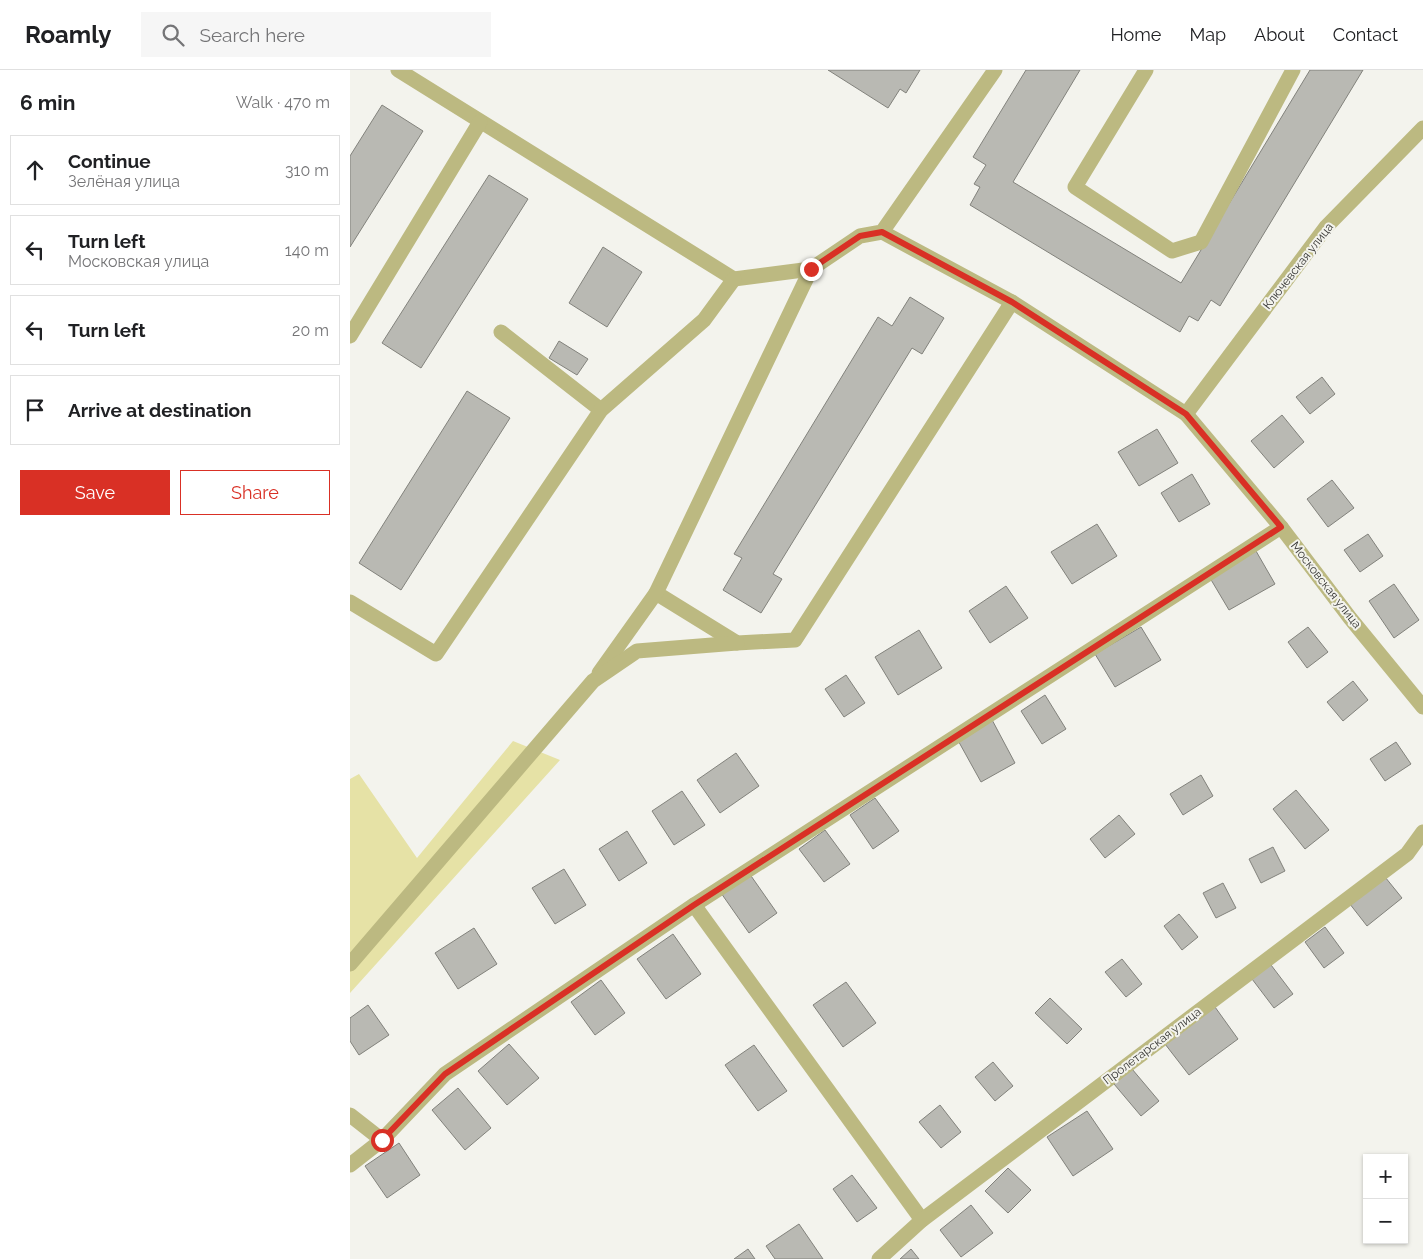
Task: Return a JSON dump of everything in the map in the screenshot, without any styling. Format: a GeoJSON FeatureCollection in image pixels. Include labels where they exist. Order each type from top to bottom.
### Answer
{"type":"FeatureCollection","features":[{"type":"Feature","properties":{"kind":"street"},"geometry":{"type":"LineString","coordinates":[[398,70],[734,279],[811,269],[860,236],[882,232],[995,70]]}},
{"type":"Feature","properties":{"kind":"street"},"geometry":{"type":"LineString","coordinates":[[1146,70],[1075,187],[1172,251],[1201,242],[1293,70]]}},
{"type":"Feature","properties":{"kind":"street"},"geometry":{"type":"LineString","coordinates":[[350,336],[480,122]]}},
{"type":"Feature","properties":{"kind":"street","name":"Ключевская улица"},"geometry":{"type":"LineString","coordinates":[[1186,414],[1326,227],[1423,128]]}},
{"type":"Feature","properties":{"kind":"street","name":"Московская улица"},"geometry":{"type":"LineString","coordinates":[[882,232],[1012,302],[1186,414],[1281,527],[1350,618],[1423,707]]}},
{"type":"Feature","properties":{"kind":"street"},"geometry":{"type":"LineString","coordinates":[[350,964],[593,681],[656,592],[811,269]]}},
{"type":"Feature","properties":{"kind":"street"},"geometry":{"type":"LineString","coordinates":[[350,602],[436,654],[601,410],[704,320],[734,279]]}},
{"type":"Feature","properties":{"kind":"street"},"geometry":{"type":"LineString","coordinates":[[593,681],[637,652],[795,640],[1012,302]]}},
{"type":"Feature","properties":{"kind":"street"},"geometry":{"type":"LineString","coordinates":[[501,332],[601,410]]}},
{"type":"Feature","properties":{"kind":"street"},"geometry":{"type":"LineString","coordinates":[[350,1165],[382,1140],[445,1074],[694,905],[1281,527]]}},
{"type":"Feature","properties":{"kind":"street"},"geometry":{"type":"LineString","coordinates":[[656,592],[737,643]]}},
{"type":"Feature","properties":{"kind":"street","name":"Пролетарская улица"},"geometry":{"type":"LineString","coordinates":[[879,1259],[922,1220],[1407,854],[1423,832]]}},
{"type":"Feature","properties":{"kind":"street"},"geometry":{"type":"LineString","coordinates":[[694,905],[922,1220]]}},
{"type":"Feature","properties":{"kind":"street"},"geometry":{"type":"LineString","coordinates":[[350,1115],[382,1140]]}},
{"type":"Feature","properties":{"kind":"shaded area"},"geometry":{"type":"Polygon","coordinates":[[[513,741],[560,760],[350,993],[350,779],[359,774],[417,858],[513,741]]]}},
{"type":"Feature","properties":{"kind":"building"},"geometry":{"type":"Polygon","coordinates":[[[828,70],[920,70],[906,93],[900,89],[888,108],[828,70]]]}},
{"type":"Feature","properties":{"kind":"building"},"geometry":{"type":"Polygon","coordinates":[[[1026,70],[1080,70],[1013,182],[1181,283],[1310,70],[1363,70],[1220,306],[1211,300],[1198,321],[1189,316],[1180,332],[970,205],[980,187],[974,184],[986,165],[973,157],[1026,70]]]}},
{"type":"Feature","properties":{"kind":"building"},"geometry":{"type":"Polygon","coordinates":[[[382,105],[423,131],[350,247],[350,156],[382,105]]]}},
{"type":"Feature","properties":{"kind":"building"},"geometry":{"type":"Polygon","coordinates":[[[489,175],[528,199],[421,368],[382,343],[489,175]]]}},
{"type":"Feature","properties":{"kind":"building"},"geometry":{"type":"Polygon","coordinates":[[[603,247],[642,272],[607,327],[569,303],[603,247]]]}},
{"type":"Feature","properties":{"kind":"building"},"geometry":{"type":"Polygon","coordinates":[[[910,297],[944,318],[922,354],[912,348],[773,574],[782,579],[761,613],[723,590],[742,558],[734,554],[878,317],[892,326],[910,297]]]}},
{"type":"Feature","properties":{"kind":"building"},"geometry":{"type":"Polygon","coordinates":[[[559,341],[588,359],[577,375],[549,358],[559,341]]]}},
{"type":"Feature","properties":{"kind":"building"},"geometry":{"type":"Polygon","coordinates":[[[1322,377],[1335,394],[1310,414],[1296,397],[1322,377]]]}},
{"type":"Feature","properties":{"kind":"building"},"geometry":{"type":"Polygon","coordinates":[[[467,391],[510,418],[401,590],[359,563],[467,391]]]}},
{"type":"Feature","properties":{"kind":"building"},"geometry":{"type":"Polygon","coordinates":[[[1282,415],[1304,442],[1274,468],[1251,441],[1282,415]]]}},
{"type":"Feature","properties":{"kind":"building"},"geometry":{"type":"Polygon","coordinates":[[[1157,429],[1178,463],[1139,486],[1118,452],[1157,429]]]}},
{"type":"Feature","properties":{"kind":"building"},"geometry":{"type":"Polygon","coordinates":[[[1192,474],[1210,504],[1179,522],[1161,493],[1192,474]]]}},
{"type":"Feature","properties":{"kind":"building"},"geometry":{"type":"Polygon","coordinates":[[[1332,480],[1354,508],[1328,527],[1307,499],[1332,480]]]}},
{"type":"Feature","properties":{"kind":"building"},"geometry":{"type":"Polygon","coordinates":[[[1097,524],[1117,556],[1072,584],[1051,552],[1097,524]]]}},
{"type":"Feature","properties":{"kind":"building"},"geometry":{"type":"Polygon","coordinates":[[[1368,534],[1383,556],[1360,572],[1344,550],[1368,534]]]}},
{"type":"Feature","properties":{"kind":"building"},"geometry":{"type":"Polygon","coordinates":[[[1256,551],[1275,584],[1229,610],[1210,578],[1256,551]]]}},
{"type":"Feature","properties":{"kind":"building"},"geometry":{"type":"Polygon","coordinates":[[[1394,584],[1419,620],[1394,638],[1369,601],[1394,584]]]}},
{"type":"Feature","properties":{"kind":"building"},"geometry":{"type":"Polygon","coordinates":[[[1006,586],[1028,618],[990,643],[969,611],[1006,586]]]}},
{"type":"Feature","properties":{"kind":"building"},"geometry":{"type":"Polygon","coordinates":[[[1141,627],[1161,660],[1115,687],[1095,654],[1141,627]]]}},
{"type":"Feature","properties":{"kind":"building"},"geometry":{"type":"Polygon","coordinates":[[[1308,627],[1328,652],[1307,668],[1288,642],[1308,627]]]}},
{"type":"Feature","properties":{"kind":"building"},"geometry":{"type":"Polygon","coordinates":[[[919,630],[942,668],[898,695],[875,657],[919,630]]]}},
{"type":"Feature","properties":{"kind":"building"},"geometry":{"type":"Polygon","coordinates":[[[846,675],[865,703],[844,717],[825,689],[846,675]]]}},
{"type":"Feature","properties":{"kind":"building"},"geometry":{"type":"Polygon","coordinates":[[[1353,681],[1368,700],[1343,721],[1327,702],[1353,681]]]}},
{"type":"Feature","properties":{"kind":"building"},"geometry":{"type":"Polygon","coordinates":[[[1045,695],[1066,729],[1042,744],[1021,711],[1045,695]]]}},
{"type":"Feature","properties":{"kind":"building"},"geometry":{"type":"Polygon","coordinates":[[[990,716],[1015,763],[981,782],[955,735],[990,716]]]}},
{"type":"Feature","properties":{"kind":"building"},"geometry":{"type":"Polygon","coordinates":[[[1396,742],[1411,764],[1385,781],[1370,759],[1396,742]]]}},
{"type":"Feature","properties":{"kind":"building"},"geometry":{"type":"Polygon","coordinates":[[[736,753],[759,786],[720,813],[697,780],[736,753]]]}},
{"type":"Feature","properties":{"kind":"building"},"geometry":{"type":"Polygon","coordinates":[[[1201,775],[1213,796],[1183,815],[1170,794],[1201,775]]]}},
{"type":"Feature","properties":{"kind":"building"},"geometry":{"type":"Polygon","coordinates":[[[1296,790],[1329,830],[1305,849],[1273,809],[1296,790]]]}},
{"type":"Feature","properties":{"kind":"building"},"geometry":{"type":"Polygon","coordinates":[[[682,791],[705,825],[674,845],[652,811],[682,791]]]}},
{"type":"Feature","properties":{"kind":"building"},"geometry":{"type":"Polygon","coordinates":[[[875,798],[899,831],[873,849],[850,815],[875,798]]]}},
{"type":"Feature","properties":{"kind":"building"},"geometry":{"type":"Polygon","coordinates":[[[1119,815],[1135,834],[1105,858],[1090,839],[1119,815]]]}},
{"type":"Feature","properties":{"kind":"building"},"geometry":{"type":"Polygon","coordinates":[[[825,830],[850,864],[824,882],[799,849],[825,830]]]}},
{"type":"Feature","properties":{"kind":"building"},"geometry":{"type":"Polygon","coordinates":[[[627,831],[647,863],[619,881],[599,849],[627,831]]]}},
{"type":"Feature","properties":{"kind":"building"},"geometry":{"type":"Polygon","coordinates":[[[1273,847],[1285,871],[1261,883],[1249,859],[1273,847]]]}},
{"type":"Feature","properties":{"kind":"building"},"geometry":{"type":"Polygon","coordinates":[[[564,869],[586,905],[555,924],[532,888],[564,869]]]}},
{"type":"Feature","properties":{"kind":"building"},"geometry":{"type":"Polygon","coordinates":[[[1381,872],[1402,898],[1367,926],[1346,899],[1381,872]]]}},
{"type":"Feature","properties":{"kind":"building"},"geometry":{"type":"Polygon","coordinates":[[[749,873],[777,913],[749,933],[721,893],[749,873]]]}},
{"type":"Feature","properties":{"kind":"building"},"geometry":{"type":"Polygon","coordinates":[[[1223,883],[1236,908],[1216,918],[1203,893],[1223,883]]]}},
{"type":"Feature","properties":{"kind":"building"},"geometry":{"type":"Polygon","coordinates":[[[1179,914],[1198,937],[1182,950],[1164,926],[1179,914]]]}},
{"type":"Feature","properties":{"kind":"building"},"geometry":{"type":"Polygon","coordinates":[[[1325,927],[1344,953],[1324,968],[1305,942],[1325,927]]]}},
{"type":"Feature","properties":{"kind":"building"},"geometry":{"type":"Polygon","coordinates":[[[474,928],[497,964],[458,989],[435,953],[474,928]]]}},
{"type":"Feature","properties":{"kind":"building"},"geometry":{"type":"Polygon","coordinates":[[[673,934],[701,974],[666,999],[637,959],[673,934]]]}},
{"type":"Feature","properties":{"kind":"building"},"geometry":{"type":"Polygon","coordinates":[[[1122,959],[1142,984],[1126,997],[1105,972],[1122,959]]]}},
{"type":"Feature","properties":{"kind":"building"},"geometry":{"type":"Polygon","coordinates":[[[1268,961],[1293,994],[1274,1008],[1249,975],[1268,961]]]}},
{"type":"Feature","properties":{"kind":"building"},"geometry":{"type":"Polygon","coordinates":[[[601,980],[625,1013],[595,1035],[571,1002],[601,980]]]}},
{"type":"Feature","properties":{"kind":"building"},"geometry":{"type":"Polygon","coordinates":[[[846,982],[876,1023],[843,1047],[813,1005],[846,982]]]}},
{"type":"Feature","properties":{"kind":"building"},"geometry":{"type":"Polygon","coordinates":[[[1050,998],[1082,1029],[1067,1044],[1035,1013],[1050,998]]]}},
{"type":"Feature","properties":{"kind":"building"},"geometry":{"type":"Polygon","coordinates":[[[368,1005],[389,1035],[359,1055],[350,1041],[350,1018],[368,1005]]]}},
{"type":"Feature","properties":{"kind":"building"},"geometry":{"type":"Polygon","coordinates":[[[1215,1007],[1238,1039],[1189,1075],[1165,1044],[1215,1007]]]}},
{"type":"Feature","properties":{"kind":"building"},"geometry":{"type":"Polygon","coordinates":[[[509,1044],[539,1078],[507,1105],[478,1071],[509,1044]]]}},
{"type":"Feature","properties":{"kind":"building"},"geometry":{"type":"Polygon","coordinates":[[[754,1045],[787,1091],[758,1111],[725,1065],[754,1045]]]}},
{"type":"Feature","properties":{"kind":"building"},"geometry":{"type":"Polygon","coordinates":[[[993,1062],[1013,1086],[995,1101],[975,1077],[993,1062]]]}},
{"type":"Feature","properties":{"kind":"building"},"geometry":{"type":"Polygon","coordinates":[[[1132,1069],[1159,1101],[1141,1116],[1114,1084],[1132,1069]]]}},
{"type":"Feature","properties":{"kind":"building"},"geometry":{"type":"Polygon","coordinates":[[[458,1088],[491,1128],[465,1150],[432,1110],[458,1088]]]}},
{"type":"Feature","properties":{"kind":"building"},"geometry":{"type":"Polygon","coordinates":[[[940,1105],[961,1132],[941,1148],[919,1122],[940,1105]]]}},
{"type":"Feature","properties":{"kind":"building"},"geometry":{"type":"Polygon","coordinates":[[[1087,1111],[1113,1149],[1073,1176],[1047,1137],[1087,1111]]]}},
{"type":"Feature","properties":{"kind":"building"},"geometry":{"type":"Polygon","coordinates":[[[399,1143],[420,1175],[387,1198],[365,1166],[399,1143]]]}},
{"type":"Feature","properties":{"kind":"building"},"geometry":{"type":"Polygon","coordinates":[[[1008,1168],[1031,1190],[1008,1213],[985,1191],[1008,1168]]]}},
{"type":"Feature","properties":{"kind":"building"},"geometry":{"type":"Polygon","coordinates":[[[852,1175],[877,1208],[857,1222],[833,1189],[852,1175]]]}},
{"type":"Feature","properties":{"kind":"building"},"geometry":{"type":"Polygon","coordinates":[[[971,1205],[993,1233],[961,1257],[940,1230],[971,1205]]]}},
{"type":"Feature","properties":{"kind":"building"},"geometry":{"type":"Polygon","coordinates":[[[799,1224],[823,1259],[775,1259],[766,1246],[799,1224]]]}},
{"type":"Feature","properties":{"kind":"building"},"geometry":{"type":"Polygon","coordinates":[[[748,1249],[755,1259],[734,1259],[748,1249]]]}},
{"type":"Feature","properties":{"kind":"building"},"geometry":{"type":"Polygon","coordinates":[[[911,1249],[919,1259],[900,1259],[911,1249]]]}},
{"type":"Feature","properties":{"kind":"route"},"geometry":{"type":"LineString","coordinates":[[382,1140],[445,1074],[694,905],[1281,527],[1186,414],[1012,302],[882,232],[860,236],[811,269]]}}]}
